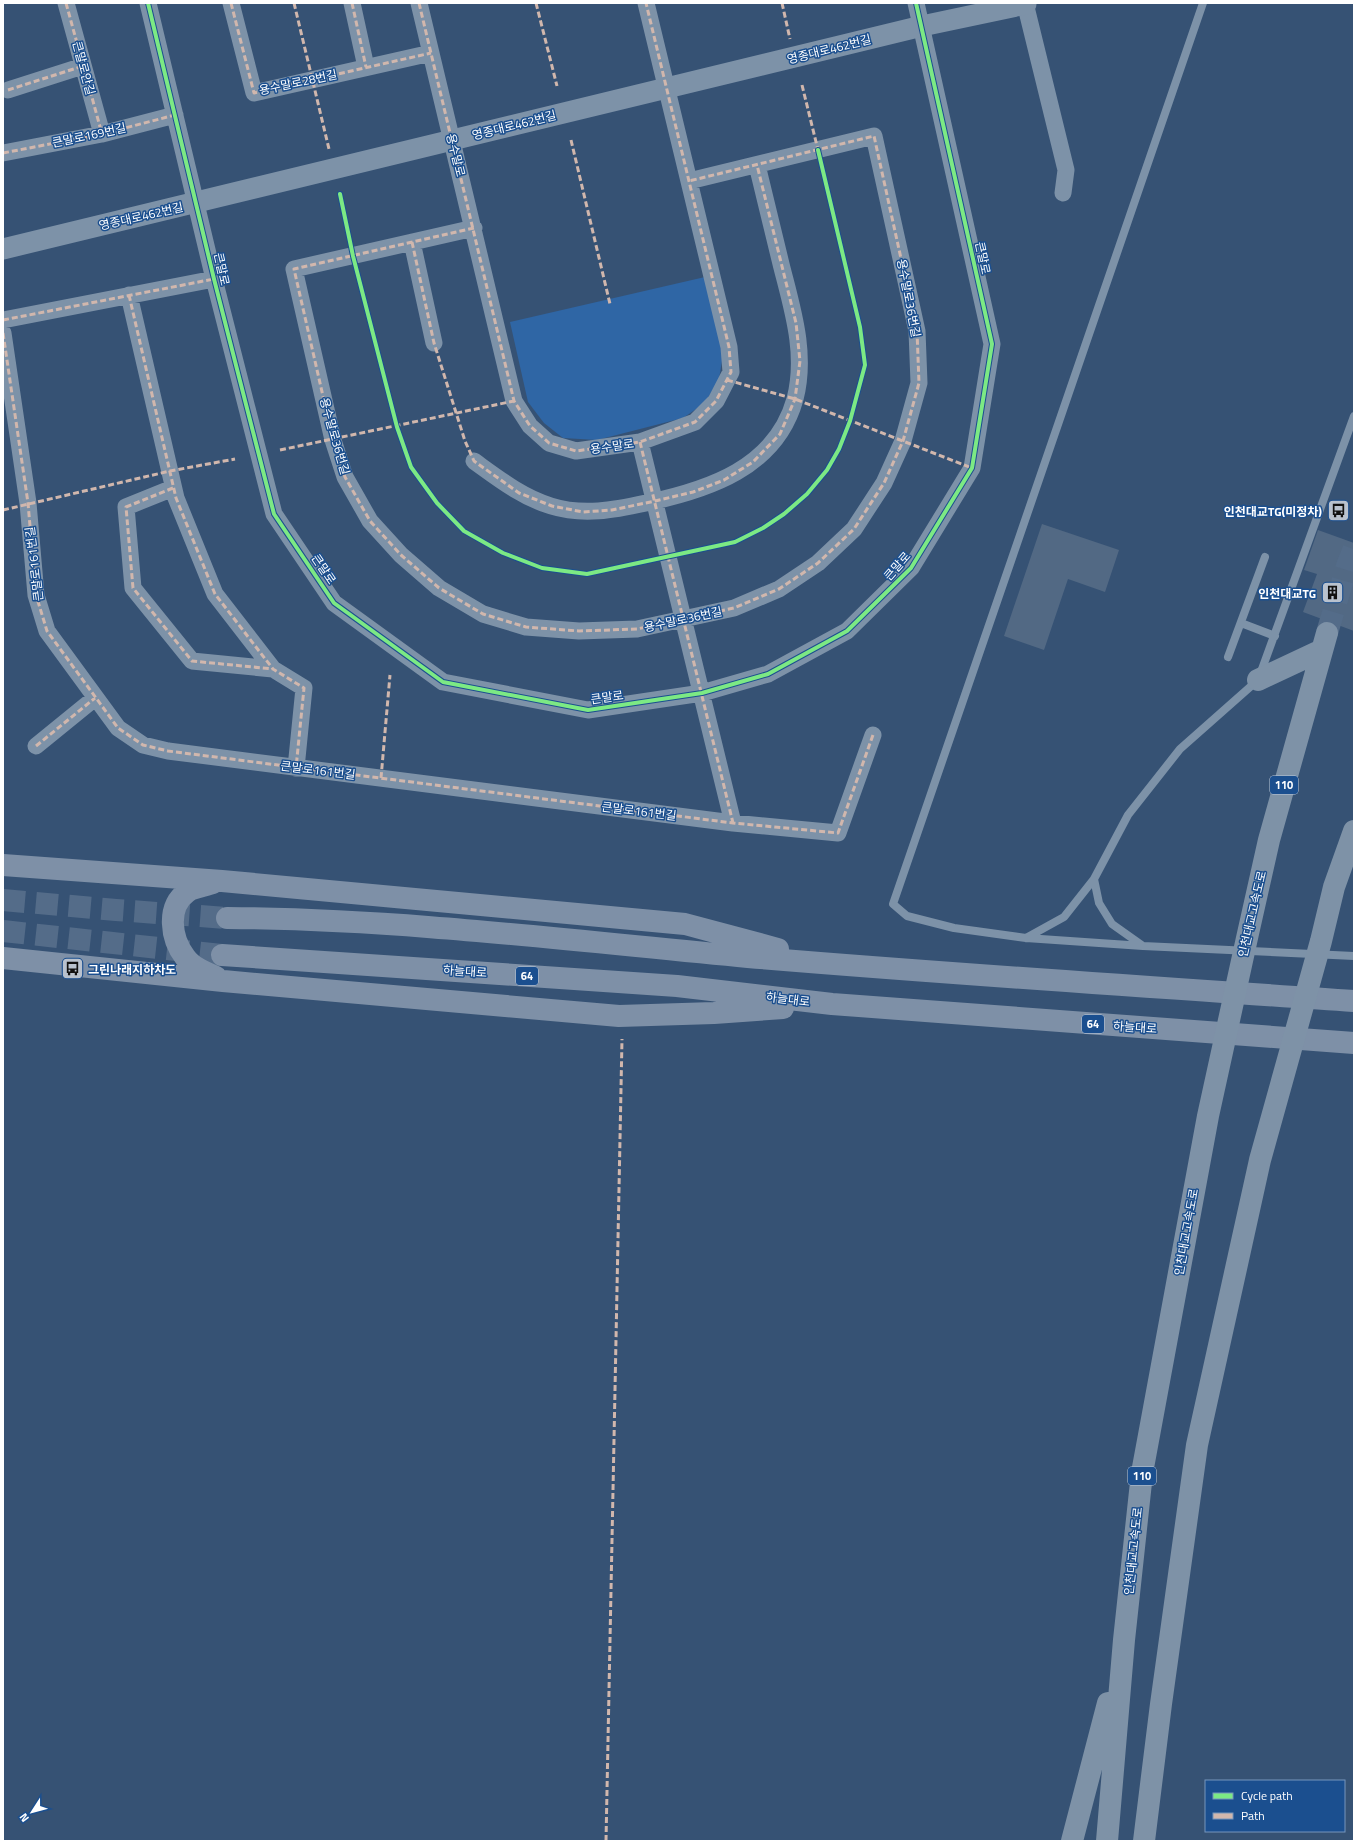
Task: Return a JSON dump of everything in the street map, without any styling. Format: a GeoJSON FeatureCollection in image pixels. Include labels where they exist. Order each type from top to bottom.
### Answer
{"type":"FeatureCollection","features":[{"type":"Feature","properties":{"kind":"highway","name":"인천대교고속도로"},"geometry":{"type":"LineString","coordinates":[[1107,1841],[1124,1640],[1142,1473],[1208,1116],[1247,938],[1269,840],[1325,641],[1258,680]]}},
{"type":"Feature","properties":{"kind":"highway"},"geometry":{"type":"LineString","coordinates":[[1144,1841],[1161,1704],[1197,1445],[1260,1160],[1269,1133],[1321,941],[1334,886],[1354,831]]}},
{"type":"Feature","properties":{"kind":"highway"},"geometry":{"type":"LineString","coordinates":[[3,865],[222,881],[685,924],[837,964]]}},
{"type":"Feature","properties":{"kind":"highway"},"geometry":{"type":"LineString","coordinates":[[222,881],[187,892],[174,908],[174,924],[175,941],[185,957],[196,967],[223,981]]}},
{"type":"Feature","properties":{"kind":"highway"},"geometry":{"type":"LineString","coordinates":[[227,918],[300,918],[837,964],[1354,1001]]}},
{"type":"Feature","properties":{"kind":"highway","name":"하늘대로"},"geometry":{"type":"LineString","coordinates":[[222,954],[678,986],[832,1004],[1354,1043]]}},
{"type":"Feature","properties":{"kind":"highway"},"geometry":{"type":"LineString","coordinates":[[3,958],[223,981],[619,1016],[714,1013],[832,1004]]}},
{"type":"Feature","properties":{"kind":"highway"},"geometry":{"type":"LineString","coordinates":[[1072,1841],[1124,1640]]}},
{"type":"Feature","properties":{"kind":"street","name":"큰말로안길"},"geometry":{"type":"LineString","coordinates":[[66,3],[102,134]]}},
{"type":"Feature","properties":{"kind":"street","name":"큰말로"},"geometry":{"type":"LineString","coordinates":[[148,3],[214,279],[274,514],[334,603],[443,682],[588,710],[702,693],[768,674],[847,631],[911,568],[972,468],[992,344],[916,3]]}},
{"type":"Feature","properties":{"kind":"street","name":"용수말로28번길"},"geometry":{"type":"LineString","coordinates":[[231,3],[254,93],[431,52]]}},
{"type":"Feature","properties":{"kind":"street"},"geometry":{"type":"LineString","coordinates":[[352,3],[366,67]]}},
{"type":"Feature","properties":{"kind":"street","name":"용수말로"},"geometry":{"type":"LineString","coordinates":[[419,3],[474,228],[514,401],[530,426],[549,443],[576,451],[640,442],[695,422],[716,400],[731,372],[729,347],[646,3]]}},
{"type":"Feature","properties":{"kind":"street"},"geometry":{"type":"LineString","coordinates":[[1026,4],[1066,170],[1063,193]]}},
{"type":"Feature","properties":{"kind":"street","name":"영종대로462번길"},"geometry":{"type":"LineString","coordinates":[[3,249],[922,26],[1026,4]]}},
{"type":"Feature","properties":{"kind":"street"},"geometry":{"type":"LineString","coordinates":[[8,90],[83,66]]}},
{"type":"Feature","properties":{"kind":"street","name":"큰말로169번길"},"geometry":{"type":"LineString","coordinates":[[3,153],[102,134],[175,115]]}},
{"type":"Feature","properties":{"kind":"street","name":"용수말로36번길"},"geometry":{"type":"LineString","coordinates":[[474,228],[294,269],[333,440],[345,477],[370,521],[401,555],[439,588],[483,614],[526,627],[579,631],[637,629],[684,619],[734,608],[779,589],[818,563],[854,529],[884,483],[904,441],[919,383],[917,331],[874,136],[689,181]]}},
{"type":"Feature","properties":{"kind":"street"},"geometry":{"type":"LineString","coordinates":[[474,461],[519,493],[552,506],[583,512],[612,510],[693,492],[724,480],[753,462],[780,434],[795,399],[800,361],[796,324],[756,165]]}},
{"type":"Feature","properties":{"kind":"street"},"geometry":{"type":"LineString","coordinates":[[412,242],[434,343]]}},
{"type":"Feature","properties":{"kind":"street"},"geometry":{"type":"LineString","coordinates":[[3,320],[214,279]]}},
{"type":"Feature","properties":{"kind":"street"},"geometry":{"type":"LineString","coordinates":[[129,295],[173,488],[215,594],[273,669],[304,688],[296,768]]}},
{"type":"Feature","properties":{"kind":"street","name":"큰말로161번길"},"geometry":{"type":"LineString","coordinates":[[3,333],[28,503],[36,595],[47,631],[118,728],[143,745],[168,751],[296,768],[733,823],[838,834],[873,735]]}},
{"type":"Feature","properties":{"kind":"street"},"geometry":{"type":"LineString","coordinates":[[640,442],[733,823]]}},
{"type":"Feature","properties":{"kind":"street"},"geometry":{"type":"LineString","coordinates":[[173,488],[126,507],[133,588],[192,661],[273,669]]}},
{"type":"Feature","properties":{"kind":"street"},"geometry":{"type":"LineString","coordinates":[[36,746],[95,698]]}},
{"type":"Feature","properties":{"kind":"lane"},"geometry":{"type":"LineString","coordinates":[[1203,3],[893,904],[907,916],[954,928],[1026,938],[1143,946],[1354,956]]}},
{"type":"Feature","properties":{"kind":"lane"},"geometry":{"type":"LineString","coordinates":[[1026,938],[1064,917],[1094,878],[1128,815],[1180,749],[1258,680],[1354,416]]}},
{"type":"Feature","properties":{"kind":"lane"},"geometry":{"type":"LineString","coordinates":[[1228,657],[1265,557]]}},
{"type":"Feature","properties":{"kind":"lane"},"geometry":{"type":"LineString","coordinates":[[1241,623],[1275,636]]}},
{"type":"Feature","properties":{"kind":"lane"},"geometry":{"type":"LineString","coordinates":[[1094,878],[1099,903],[1112,924],[1143,946]]}},
{"type":"Feature","properties":{"kind":"shaded area"},"geometry":{"type":"Polygon","coordinates":[[[705,277],[723,355],[719,379],[705,403],[683,418],[597,440],[563,438],[544,423],[528,402],[510,322],[705,277]]]}},
{"type":"Feature","properties":{"kind":"building"},"geometry":{"type":"Polygon","coordinates":[[[1042,524],[1119,550],[1105,592],[1068,579],[1044,650],[1004,636],[1042,524]]]}},
{"type":"Feature","properties":{"kind":"building","name":"인천대교TG"},"geometry":{"type":"Polygon","coordinates":[[[1318,530],[1354,543],[1354,631],[1303,612],[1317,574],[1304,570],[1318,530]]]}},
{"type":"Feature","properties":{"kind":"tunnel"},"geometry":{"type":"LineString","coordinates":[[1327,633],[1347,566],[1354,548]]}},
{"type":"Feature","properties":{"kind":"tunnel"},"geometry":{"type":"LineString","coordinates":[[3,900],[227,918]]}},
{"type":"Feature","properties":{"kind":"tunnel"},"geometry":{"type":"LineString","coordinates":[[3,931],[222,955]]}},
{"type":"Feature","properties":{"kind":"marked path"},"geometry":{"type":"LineString","coordinates":[[66,3],[102,134]]}},
{"type":"Feature","properties":{"kind":"marked path"},"geometry":{"type":"LineString","coordinates":[[231,3],[254,93],[431,53]]}},
{"type":"Feature","properties":{"kind":"marked path"},"geometry":{"type":"LineString","coordinates":[[294,3],[329,149]]}},
{"type":"Feature","properties":{"kind":"marked path"},"geometry":{"type":"LineString","coordinates":[[352,3],[366,67]]}},
{"type":"Feature","properties":{"kind":"marked path"},"geometry":{"type":"LineString","coordinates":[[419,3],[514,401],[530,426],[549,443],[576,451],[640,442],[695,422],[716,401],[731,372],[729,347],[646,3]]}},
{"type":"Feature","properties":{"kind":"marked path"},"geometry":{"type":"LineString","coordinates":[[536,3],[557,86]]}},
{"type":"Feature","properties":{"kind":"marked path"},"geometry":{"type":"LineString","coordinates":[[782,3],[790,39]]}},
{"type":"Feature","properties":{"kind":"marked path"},"geometry":{"type":"LineString","coordinates":[[8,90],[83,66]]}},
{"type":"Feature","properties":{"kind":"marked path"},"geometry":{"type":"LineString","coordinates":[[802,85],[818,150]]}},
{"type":"Feature","properties":{"kind":"marked path"},"geometry":{"type":"LineString","coordinates":[[3,153],[102,134],[175,115]]}},
{"type":"Feature","properties":{"kind":"marked path"},"geometry":{"type":"LineString","coordinates":[[474,228],[294,269],[333,440],[345,477],[370,521],[401,555],[439,588],[483,614],[526,627],[579,631],[637,629],[734,608],[779,589],[818,563],[854,529],[884,483],[903,441],[919,383],[917,331],[874,136],[689,181]]}},
{"type":"Feature","properties":{"kind":"marked path"},"geometry":{"type":"LineString","coordinates":[[571,140],[610,304]]}},
{"type":"Feature","properties":{"kind":"marked path"},"geometry":{"type":"LineString","coordinates":[[412,242],[434,343],[465,441],[474,461],[519,493],[552,506],[583,512],[612,510],[655,501],[693,492],[724,480],[753,462],[780,434],[795,399],[800,361],[796,323],[757,165]]}},
{"type":"Feature","properties":{"kind":"marked path"},"geometry":{"type":"LineString","coordinates":[[3,320],[214,279]]}},
{"type":"Feature","properties":{"kind":"marked path"},"geometry":{"type":"LineString","coordinates":[[129,295],[176,498],[215,594],[273,669],[304,688],[296,768]]}},
{"type":"Feature","properties":{"kind":"marked path"},"geometry":{"type":"LineString","coordinates":[[3,333],[28,503],[36,595],[47,631],[118,728],[143,745],[168,751],[733,823],[838,833],[873,735]]}},
{"type":"Feature","properties":{"kind":"marked path"},"geometry":{"type":"LineString","coordinates":[[727,380],[795,399],[972,468]]}},
{"type":"Feature","properties":{"kind":"marked path"},"geometry":{"type":"LineString","coordinates":[[280,450],[514,401]]}},
{"type":"Feature","properties":{"kind":"marked path"},"geometry":{"type":"LineString","coordinates":[[640,442],[733,823]]}},
{"type":"Feature","properties":{"kind":"marked path"},"geometry":{"type":"LineString","coordinates":[[3,510],[170,471],[235,459]]}},
{"type":"Feature","properties":{"kind":"marked path"},"geometry":{"type":"LineString","coordinates":[[173,488],[126,507],[133,588],[192,661],[273,669]]}},
{"type":"Feature","properties":{"kind":"marked path"},"geometry":{"type":"LineString","coordinates":[[381,778],[390,675]]}},
{"type":"Feature","properties":{"kind":"marked path"},"geometry":{"type":"LineString","coordinates":[[36,746],[95,698]]}},
{"type":"Feature","properties":{"kind":"marked path"},"geometry":{"type":"LineString","coordinates":[[606,1841],[622,1039]]}},
{"type":"Feature","properties":{"kind":"cycle path"},"geometry":{"type":"LineString","coordinates":[[148,3],[214,279],[274,514],[334,603],[443,682],[588,710],[702,693],[768,674],[847,631],[911,568],[972,468],[992,344],[916,3]]}},
{"type":"Feature","properties":{"kind":"cycle path"},"geometry":{"type":"LineString","coordinates":[[340,194],[353,256],[397,427],[411,467],[437,503],[464,531],[503,553],[542,568],[587,574],[735,542],[763,528],[784,514],[807,494],[827,470],[839,449],[850,421],[865,365],[860,327],[818,150]]}},
{"type":"Feature","properties":{"kind":"place","name":"인천대교TG(미정차)"},"geometry":{"type":"Point","coordinates":[1338,511]}},
{"type":"Feature","properties":{"kind":"place","name":"인천대교TG"},"geometry":{"type":"Point","coordinates":[1332,593]}},
{"type":"Feature","properties":{"kind":"place","name":"그린나래지하차도"},"geometry":{"type":"Point","coordinates":[73,969]}}]}
